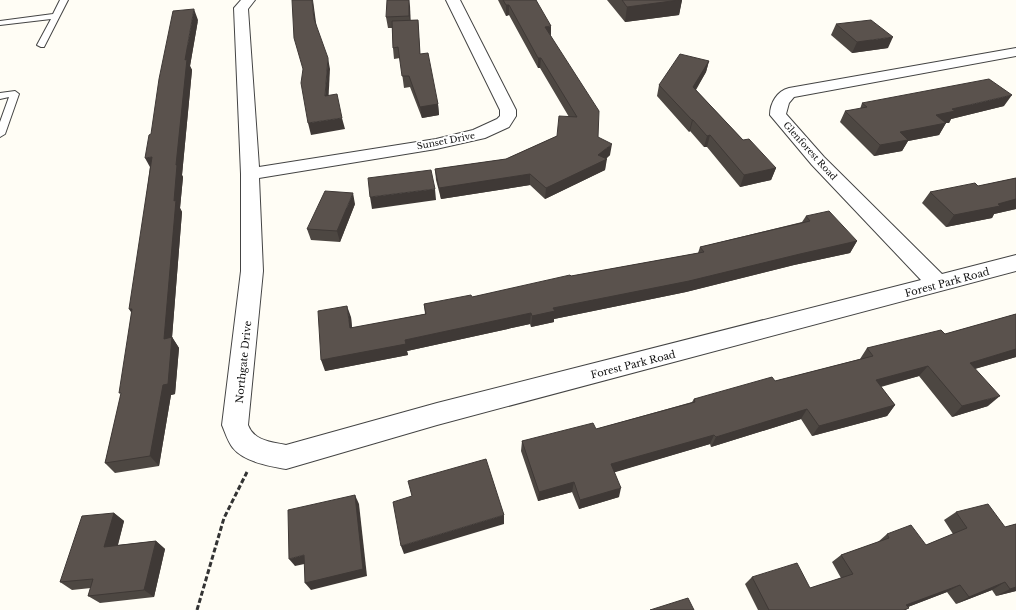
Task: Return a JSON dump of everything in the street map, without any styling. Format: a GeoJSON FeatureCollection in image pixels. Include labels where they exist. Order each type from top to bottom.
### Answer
{"type":"FeatureCollection","features":[{"type":"Feature","properties":{"kind":"street"},"geometry":{"type":"LineString","coordinates":[[248,0],[242,8],[250,174]]}},
{"type":"Feature","properties":{"kind":"street","name":"Sunset Drive"},"geometry":{"type":"LineString","coordinates":[[250,174],[436,144],[479,134],[503,123],[508,116],[508,110],[453,0]]}},
{"type":"Feature","properties":{"kind":"street","name":"Glenforest Road"},"geometry":{"type":"LineString","coordinates":[[938,284],[818,161],[778,115],[778,108],[782,100],[789,93],[1016,52]]}},
{"type":"Feature","properties":{"kind":"street","name":"Northgate Drive"},"geometry":{"type":"LineString","coordinates":[[250,174],[252,271],[235,425],[242,440],[260,450]]}},
{"type":"Feature","properties":{"kind":"street","name":"Forest Park Road"},"geometry":{"type":"LineString","coordinates":[[260,450],[286,457],[438,414],[1016,263]]}},
{"type":"Feature","properties":{"kind":"lane"},"geometry":{"type":"LineString","coordinates":[[41,45],[64,0]]}},
{"type":"Feature","properties":{"kind":"lane"},"geometry":{"type":"LineString","coordinates":[[0,23],[55,16]]}},
{"type":"Feature","properties":{"kind":"lane"},"geometry":{"type":"LineString","coordinates":[[0,96],[15,94],[0,134]]}},
{"type":"Feature","properties":{"kind":"path"},"geometry":{"type":"LineString","coordinates":[[197,610],[224,518],[244,476],[260,450]]}},
{"type":"Feature","properties":{"kind":"building"},"geometry":{"type":"Polygon","coordinates":[[[292,0],[312,0],[314,19],[328,58],[325,96],[337,94],[342,118],[308,123],[301,83],[303,69],[294,38],[292,0]]]}},
{"type":"Feature","properties":{"kind":"building"},"geometry":{"type":"Polygon","coordinates":[[[387,0],[409,0],[409,16],[386,17],[387,0]]]}},
{"type":"Feature","properties":{"kind":"building"},"geometry":{"type":"Polygon","coordinates":[[[503,0],[536,0],[551,26],[545,27],[599,111],[598,137],[612,144],[598,155],[607,159],[546,188],[530,174],[439,188],[435,169],[506,159],[557,136],[559,116],[577,117],[541,58],[538,58],[509,5],[506,5],[503,0]]]}},
{"type":"Feature","properties":{"kind":"building"},"geometry":{"type":"Polygon","coordinates":[[[622,0],[679,0],[627,7],[622,0]]]}},
{"type":"Feature","properties":{"kind":"building"},"geometry":{"type":"Polygon","coordinates":[[[194,9],[185,60],[187,59],[176,165],[174,201],[176,200],[164,339],[172,337],[168,384],[163,385],[150,456],[105,463],[121,393],[119,393],[132,309],[129,309],[152,157],[145,158],[149,135],[151,134],[159,79],[173,11],[194,9]]]}},
{"type":"Feature","properties":{"kind":"building"},"geometry":{"type":"Polygon","coordinates":[[[418,20],[420,54],[428,53],[438,104],[420,107],[409,76],[402,76],[398,47],[393,48],[392,21],[418,20]]]}},
{"type":"Feature","properties":{"kind":"building"},"geometry":{"type":"Polygon","coordinates":[[[871,20],[893,37],[857,42],[836,24],[871,20]]]}},
{"type":"Feature","properties":{"kind":"building"},"geometry":{"type":"Polygon","coordinates":[[[680,54],[709,61],[693,87],[743,140],[749,139],[776,168],[744,175],[710,135],[707,136],[659,85],[680,54]]]}},
{"type":"Feature","properties":{"kind":"building"},"geometry":{"type":"Polygon","coordinates":[[[989,79],[1012,95],[952,109],[955,111],[936,115],[946,123],[900,132],[908,140],[880,145],[845,111],[867,107],[862,103],[989,79]]]}},
{"type":"Feature","properties":{"kind":"building"},"geometry":{"type":"Polygon","coordinates":[[[431,170],[435,189],[370,197],[368,178],[431,170]]]}},
{"type":"Feature","properties":{"kind":"building"},"geometry":{"type":"Polygon","coordinates":[[[1016,178],[1016,199],[998,204],[1000,206],[954,215],[930,192],[975,183],[978,186],[1016,178]]]}},
{"type":"Feature","properties":{"kind":"building"},"geometry":{"type":"Polygon","coordinates":[[[325,191],[353,193],[337,231],[307,229],[325,191]]]}},
{"type":"Feature","properties":{"kind":"building"},"geometry":{"type":"Polygon","coordinates":[[[829,211],[857,241],[689,281],[553,308],[555,311],[532,316],[531,313],[405,340],[406,344],[321,360],[318,311],[347,306],[350,328],[426,314],[424,304],[471,295],[472,297],[570,275],[704,252],[700,247],[810,221],[806,216],[829,211]]]}},
{"type":"Feature","properties":{"kind":"building"},"geometry":{"type":"Polygon","coordinates":[[[1016,314],[1016,349],[970,363],[1000,396],[962,406],[928,366],[876,380],[895,405],[819,426],[807,409],[716,437],[714,435],[611,464],[621,488],[580,500],[574,482],[539,492],[522,441],[593,423],[596,429],[695,402],[694,399],[772,377],[775,381],[873,356],[867,348],[941,330],[945,334],[1016,314]]]}},
{"type":"Feature","properties":{"kind":"building"},"geometry":{"type":"Polygon","coordinates":[[[486,459],[504,515],[401,546],[393,502],[412,496],[408,481],[486,459]]]}},
{"type":"Feature","properties":{"kind":"building"},"geometry":{"type":"Polygon","coordinates":[[[355,495],[363,569],[305,583],[304,555],[289,559],[288,510],[355,495]]]}},
{"type":"Feature","properties":{"kind":"building"},"geometry":{"type":"Polygon","coordinates":[[[988,504],[1005,527],[1016,524],[1016,587],[1010,589],[1005,582],[969,597],[960,585],[906,605],[909,608],[904,610],[769,610],[752,577],[797,563],[810,588],[853,574],[841,555],[889,538],[887,534],[911,525],[926,545],[967,528],[956,512],[988,504]]]}},
{"type":"Feature","properties":{"kind":"building"},"geometry":{"type":"Polygon","coordinates":[[[114,513],[104,547],[156,541],[144,590],[88,596],[93,579],[60,582],[82,516],[114,513]]]}},
{"type":"Feature","properties":{"kind":"building"},"geometry":{"type":"Polygon","coordinates":[[[688,598],[694,610],[650,610],[688,598]]]}}]}
